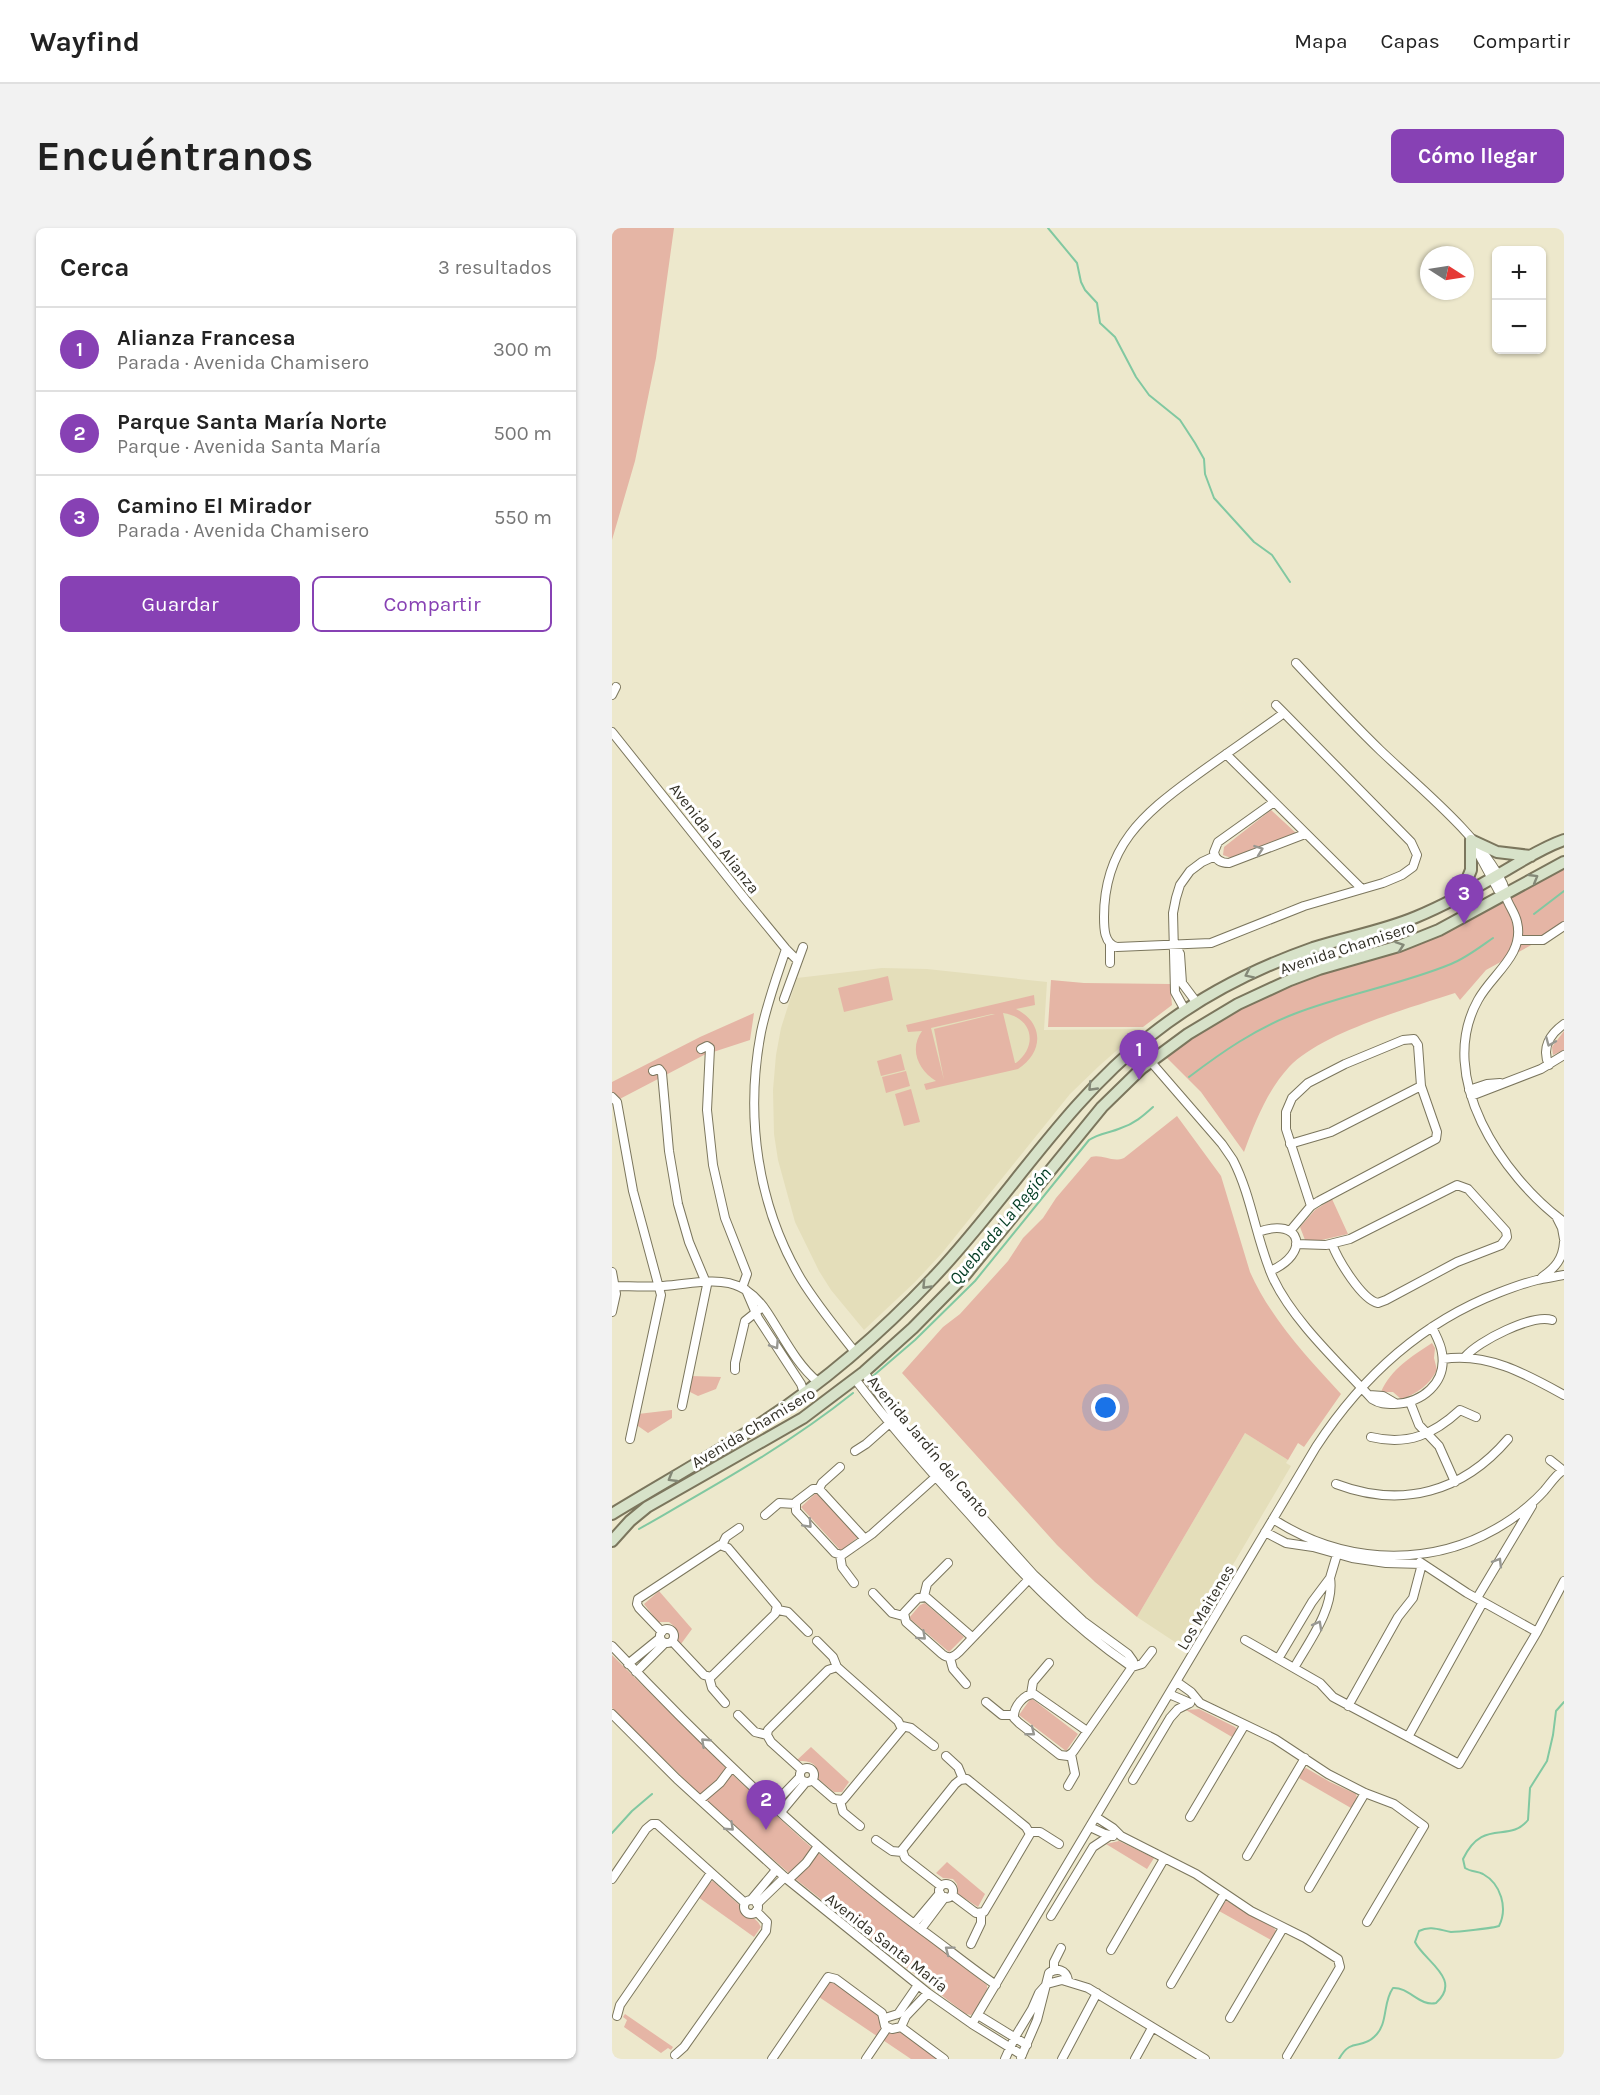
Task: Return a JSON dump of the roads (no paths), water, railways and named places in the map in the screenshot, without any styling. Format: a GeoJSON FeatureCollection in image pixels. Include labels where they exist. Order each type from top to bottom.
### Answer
{"type":"FeatureCollection","features":[{"type":"Feature","properties":{"kind":"street"},"geometry":{"type":"LineString","coordinates":[[1296,663],[1348,718],[1454,820],[1487,858],[1495,877],[1504,887],[1505,895],[1517,920],[1518,940],[1510,958],[1481,994],[1468,1021],[1463,1059],[1470,1093],[1485,1128],[1504,1159],[1528,1190],[1564,1222]]}},
{"type":"Feature","properties":{"kind":"street"},"geometry":{"type":"LineString","coordinates":[[612,695],[616,687]]}},
{"type":"Feature","properties":{"kind":"street"},"geometry":{"type":"LineString","coordinates":[[1110,944],[1117,947],[1214,942],[1289,911],[1383,883],[1407,873],[1414,865],[1417,855],[1415,848],[1404,834],[1276,705]]}},
{"type":"Feature","properties":{"kind":"street"},"geometry":{"type":"LineString","coordinates":[[1110,963],[1110,944],[1104,923],[1106,894],[1113,866],[1126,839],[1156,805],[1284,713]]}},
{"type":"Feature","properties":{"kind":"street","name":"Avenida La Alianza"},"geometry":{"type":"LineString","coordinates":[[612,732],[797,960]]}},
{"type":"Feature","properties":{"kind":"street"},"geometry":{"type":"LineString","coordinates":[[1226,754],[1362,890]]}},
{"type":"Feature","properties":{"kind":"street"},"geometry":{"type":"LineString","coordinates":[[1274,802],[1218,842],[1214,849],[1215,856],[1220,861],[1229,863],[1305,834]]}},
{"type":"Feature","properties":{"kind":"street"},"geometry":{"type":"LineString","coordinates":[[1471,840],[1497,852],[1531,856]]}},
{"type":"Feature","properties":{"kind":"street"},"geometry":{"type":"LineString","coordinates":[[1461,895],[1471,870],[1471,840]]}},
{"type":"Feature","properties":{"kind":"street","name":"Avenida Chamisero"},"geometry":{"type":"LineString","coordinates":[[612,1514],[775,1414],[855,1352],[901,1311],[950,1260],[1058,1125],[1091,1089],[1147,1038],[1181,1013],[1239,979],[1280,960],[1409,920],[1564,840]]}},
{"type":"Feature","properties":{"kind":"street"},"geometry":{"type":"LineString","coordinates":[[1188,1034],[1190,1022],[1181,1013],[1175,992],[1173,913],[1180,885],[1186,876],[1197,866],[1215,856]]}},
{"type":"Feature","properties":{"kind":"street","name":"Avenida Chamisero"},"geometry":{"type":"LineString","coordinates":[[612,1541],[623,1527],[646,1507],[815,1410],[860,1376],[919,1323],[959,1281],[1092,1118],[1125,1084],[1188,1034],[1267,989],[1319,969],[1413,942],[1451,924],[1564,862]]}},
{"type":"Feature","properties":{"kind":"street"},"geometry":{"type":"LineString","coordinates":[[1518,940],[1543,940],[1564,927]]}},
{"type":"Feature","properties":{"kind":"street"},"geometry":{"type":"LineString","coordinates":[[1175,945],[1179,954],[1182,983],[1197,1003]]}},
{"type":"Feature","properties":{"kind":"street"},"geometry":{"type":"LineString","coordinates":[[784,999],[802,947]]}},
{"type":"Feature","properties":{"kind":"street"},"geometry":{"type":"LineString","coordinates":[[786,949],[767,1009],[758,1052],[754,1106],[758,1158],[770,1209],[787,1253],[818,1305],[855,1352]]}},
{"type":"Feature","properties":{"kind":"street"},"geometry":{"type":"LineString","coordinates":[[1549,1065],[1546,1056],[1547,1044],[1555,1031],[1564,1024]]}},
{"type":"Feature","properties":{"kind":"street"},"geometry":{"type":"LineString","coordinates":[[1290,1231],[1311,1206],[1436,1139],[1437,1132],[1421,1086],[1418,1045],[1413,1039],[1403,1040],[1360,1056],[1308,1083],[1296,1093],[1289,1103],[1285,1118],[1286,1129],[1311,1206]]}},
{"type":"Feature","properties":{"kind":"street"},"geometry":{"type":"LineString","coordinates":[[701,1049],[707,1046],[710,1048],[707,1098],[711,1153],[725,1218],[747,1274],[744,1289],[771,1340],[802,1386],[804,1393]]}},
{"type":"Feature","properties":{"kind":"street"},"geometry":{"type":"LineString","coordinates":[[1470,1093],[1549,1065],[1564,1055]]}},
{"type":"Feature","properties":{"kind":"street"},"geometry":{"type":"LineString","coordinates":[[1151,1062],[1230,1154],[1239,1174],[1270,1271],[1280,1290],[1305,1325],[1369,1395],[1380,1395],[1395,1404],[1420,1398],[1433,1388],[1441,1371],[1443,1359],[1440,1344],[1432,1327]]}},
{"type":"Feature","properties":{"kind":"street"},"geometry":{"type":"LineString","coordinates":[[653,1071],[659,1069],[662,1073],[669,1151],[676,1195],[689,1242],[706,1281],[706,1292],[682,1406]]}},
{"type":"Feature","properties":{"kind":"street"},"geometry":{"type":"LineString","coordinates":[[1290,1144],[1331,1132],[1421,1086]]}},
{"type":"Feature","properties":{"kind":"street"},"geometry":{"type":"LineString","coordinates":[[612,1096],[617,1102],[633,1191],[661,1294],[630,1439]]}},
{"type":"Feature","properties":{"kind":"street"},"geometry":{"type":"LineString","coordinates":[[1296,1244],[1332,1244],[1355,1237],[1457,1185],[1468,1189],[1506,1231],[1507,1237],[1501,1245],[1457,1262],[1381,1302],[1367,1297],[1337,1257],[1332,1244]]}},
{"type":"Feature","properties":{"kind":"street","name":"Los Maitenes"},"geometry":{"type":"LineString","coordinates":[[1537,1280],[1551,1271],[1563,1252],[1562,1228],[1557,1216]]}},
{"type":"Feature","properties":{"kind":"street"},"geometry":{"type":"LineString","coordinates":[[1258,1232],[1282,1227],[1290,1231],[1294,1237],[1296,1244],[1291,1259],[1270,1271]]}},
{"type":"Feature","properties":{"kind":"street"},"geometry":{"type":"LineString","coordinates":[[612,1272],[616,1294],[612,1312]]}},
{"type":"Feature","properties":{"kind":"street","name":"Los Maitenes"},"geometry":{"type":"LineString","coordinates":[[972,2024],[1326,1432],[1361,1387],[1389,1360],[1432,1327],[1475,1302],[1537,1280],[1564,1275]]}},
{"type":"Feature","properties":{"kind":"street"},"geometry":{"type":"LineString","coordinates":[[614,1286],[660,1286],[706,1281],[728,1282],[744,1289],[752,1293],[764,1307],[803,1368],[818,1382]]}},
{"type":"Feature","properties":{"kind":"street"},"geometry":{"type":"LineString","coordinates":[[735,1370],[745,1321],[764,1307]]}},
{"type":"Feature","properties":{"kind":"street"},"geometry":{"type":"LineString","coordinates":[[1465,1357],[1472,1349],[1506,1331],[1540,1319],[1552,1320]]}},
{"type":"Feature","properties":{"kind":"street"},"geometry":{"type":"LineString","coordinates":[[1443,1359],[1465,1357],[1510,1368],[1564,1395]]}},
{"type":"Feature","properties":{"kind":"street","name":"Avenida Jardín del Canto"},"geometry":{"type":"LineString","coordinates":[[860,1376],[893,1421],[1030,1577],[1080,1624],[1128,1654],[1133,1661],[1132,1667]]}},
{"type":"Feature","properties":{"kind":"street"},"geometry":{"type":"LineString","coordinates":[[1410,1402],[1419,1425],[1439,1446],[1455,1482]]}},
{"type":"Feature","properties":{"kind":"street"},"geometry":{"type":"LineString","coordinates":[[1371,1437],[1395,1440],[1428,1434],[1446,1423],[1460,1410],[1476,1417]]}},
{"type":"Feature","properties":{"kind":"street"},"geometry":{"type":"LineString","coordinates":[[775,1414],[775,1424],[782,1429]]}},
{"type":"Feature","properties":{"kind":"street"},"geometry":{"type":"LineString","coordinates":[[855,1451],[893,1421]]}},
{"type":"Feature","properties":{"kind":"street"},"geometry":{"type":"LineString","coordinates":[[1336,1484],[1367,1493],[1398,1496],[1421,1493],[1455,1482],[1483,1465],[1508,1439]]}},
{"type":"Feature","properties":{"kind":"street"},"geometry":{"type":"LineString","coordinates":[[1273,1520],[1338,1552],[1378,1556],[1416,1556],[1446,1550],[1473,1541],[1515,1517],[1563,1471],[1550,1460]]}},
{"type":"Feature","properties":{"kind":"street"},"geometry":{"type":"LineString","coordinates":[[819,1489],[822,1483],[840,1467]]}},
{"type":"Feature","properties":{"kind":"street"},"geometry":{"type":"LineString","coordinates":[[864,1538],[819,1489],[813,1489],[797,1499],[796,1511],[835,1553],[840,1555],[872,1534],[939,1475]]}},
{"type":"Feature","properties":{"kind":"street"},"geometry":{"type":"LineString","coordinates":[[1408,1737],[1520,1525],[1538,1497]]}},
{"type":"Feature","properties":{"kind":"street"},"geometry":{"type":"LineString","coordinates":[[765,1515],[782,1502],[795,1504]]}},
{"type":"Feature","properties":{"kind":"street"},"geometry":{"type":"LineString","coordinates":[[1515,1517],[1520,1521],[1520,1525]]}},
{"type":"Feature","properties":{"kind":"street"},"geometry":{"type":"LineString","coordinates":[[709,1677],[704,1675],[665,1638],[638,1606],[638,1599],[722,1545],[726,1537],[739,1528]]}},
{"type":"Feature","properties":{"kind":"street"},"geometry":{"type":"LineString","coordinates":[[1265,1532],[1286,1543],[1338,1552],[1369,1561],[1422,1564]]}},
{"type":"Feature","properties":{"kind":"street"},"geometry":{"type":"LineString","coordinates":[[722,1545],[728,1548],[776,1604],[778,1610]]}},
{"type":"Feature","properties":{"kind":"street"},"geometry":{"type":"LineString","coordinates":[[1278,1659],[1329,1578],[1338,1552]]}},
{"type":"Feature","properties":{"kind":"street"},"geometry":{"type":"LineString","coordinates":[[840,1555],[842,1567],[854,1583]]}},
{"type":"Feature","properties":{"kind":"street"},"geometry":{"type":"LineString","coordinates":[[1416,1556],[1422,1564],[1537,1632]]}},
{"type":"Feature","properties":{"kind":"street"},"geometry":{"type":"LineString","coordinates":[[924,1596],[927,1584],[948,1563]]}},
{"type":"Feature","properties":{"kind":"street"},"geometry":{"type":"LineString","coordinates":[[1348,1706],[1395,1622],[1413,1598],[1422,1564]]}},
{"type":"Feature","properties":{"kind":"street"},"geometry":{"type":"LineString","coordinates":[[950,1658],[957,1654],[1030,1577]]}},
{"type":"Feature","properties":{"kind":"street"},"geometry":{"type":"LineString","coordinates":[[1294,1668],[1328,1604],[1331,1592],[1329,1578]]}},
{"type":"Feature","properties":{"kind":"street"},"geometry":{"type":"LineString","coordinates":[[1245,1640],[1320,1683],[1328,1694],[1348,1706],[1459,1764],[1537,1632],[1564,1581]]}},
{"type":"Feature","properties":{"kind":"street"},"geometry":{"type":"LineString","coordinates":[[873,1593],[892,1613],[903,1616],[906,1622],[950,1658]]}},
{"type":"Feature","properties":{"kind":"street"},"geometry":{"type":"LineString","coordinates":[[903,1616],[918,1598],[924,1596],[931,1599],[972,1637]]}},
{"type":"Feature","properties":{"kind":"street"},"geometry":{"type":"LineString","coordinates":[[778,1610],[788,1612],[808,1632]]}},
{"type":"Feature","properties":{"kind":"street"},"geometry":{"type":"LineString","coordinates":[[709,1677],[715,1674],[778,1610]]}},
{"type":"Feature","properties":{"kind":"street"},"geometry":{"type":"LineString","coordinates":[[628,1664],[665,1638]]}},
{"type":"Feature","properties":{"kind":"street"},"geometry":{"type":"LineString","coordinates":[[636,1672],[665,1638]]}},
{"type":"Feature","properties":{"kind":"street"},"geometry":{"type":"LineString","coordinates":[[817,1641],[833,1657],[837,1666],[902,1726],[911,1728],[934,1746]]}},
{"type":"Feature","properties":{"kind":"street","name":"Avenida Santa María"},"geometry":{"type":"LineString","coordinates":[[612,1646],[695,1732],[818,1846],[914,1924],[996,1985]]}},
{"type":"Feature","properties":{"kind":"street"},"geometry":{"type":"LineString","coordinates":[[1013,1715],[1019,1723],[1060,1755],[1071,1754],[1132,1667],[1142,1664],[1152,1651]]}},
{"type":"Feature","properties":{"kind":"street"},"geometry":{"type":"LineString","coordinates":[[950,1658],[953,1669],[966,1684]]}},
{"type":"Feature","properties":{"kind":"street"},"geometry":{"type":"LineString","coordinates":[[1031,1694],[1033,1682],[1049,1663]]}},
{"type":"Feature","properties":{"kind":"street"},"geometry":{"type":"LineString","coordinates":[[767,1735],[769,1728],[828,1670],[837,1666]]}},
{"type":"Feature","properties":{"kind":"street"},"geometry":{"type":"LineString","coordinates":[[709,1677],[712,1688],[724,1703]]}},
{"type":"Feature","properties":{"kind":"street"},"geometry":{"type":"LineString","coordinates":[[1177,1682],[1191,1692],[1200,1703],[1275,1739],[1328,1774],[1394,1804],[1424,1826],[1367,1923]]}},
{"type":"Feature","properties":{"kind":"street"},"geometry":{"type":"LineString","coordinates":[[1013,1715],[1014,1710],[1025,1697],[1031,1694],[1037,1695],[1087,1731]]}},
{"type":"Feature","properties":{"kind":"street"},"geometry":{"type":"LineString","coordinates":[[1169,1694],[1190,1703],[1200,1703]]}},
{"type":"Feature","properties":{"kind":"street"},"geometry":{"type":"LineString","coordinates":[[986,1702],[1002,1715],[1013,1715]]}},
{"type":"Feature","properties":{"kind":"street"},"geometry":{"type":"LineString","coordinates":[[1133,1780],[1170,1718],[1178,1709],[1190,1703]]}},
{"type":"Feature","properties":{"kind":"street","name":"Avenida Santa María"},"geometry":{"type":"LineString","coordinates":[[612,1714],[700,1800],[786,1879],[928,1993],[1021,2057]]}},
{"type":"Feature","properties":{"kind":"street"},"geometry":{"type":"LineString","coordinates":[[738,1715],[756,1732],[767,1735],[805,1777],[840,1801]]}},
{"type":"Feature","properties":{"kind":"street"},"geometry":{"type":"LineString","coordinates":[[840,1801],[847,1796],[901,1731],[902,1726]]}},
{"type":"Feature","properties":{"kind":"street"},"geometry":{"type":"LineString","coordinates":[[1190,1817],[1244,1726]]}},
{"type":"Feature","properties":{"kind":"street"},"geometry":{"type":"LineString","coordinates":[[1068,1786],[1075,1774],[1071,1754]]}},
{"type":"Feature","properties":{"kind":"street"},"geometry":{"type":"LineString","coordinates":[[946,1756],[958,1767],[963,1779],[971,1782],[1030,1832]]}},
{"type":"Feature","properties":{"kind":"street"},"geometry":{"type":"LineString","coordinates":[[1247,1856],[1305,1758]]}},
{"type":"Feature","properties":{"kind":"street"},"geometry":{"type":"LineString","coordinates":[[700,1800],[720,1783],[732,1767]]}},
{"type":"Feature","properties":{"kind":"street"},"geometry":{"type":"LineString","coordinates":[[773,1805],[805,1777]]}},
{"type":"Feature","properties":{"kind":"street"},"geometry":{"type":"LineString","coordinates":[[781,1812],[805,1777]]}},
{"type":"Feature","properties":{"kind":"street"},"geometry":{"type":"LineString","coordinates":[[963,1779],[955,1784],[903,1847],[902,1852],[904,1858],[944,1893],[981,1914]]}},
{"type":"Feature","properties":{"kind":"street"},"geometry":{"type":"LineString","coordinates":[[1309,1888],[1365,1792]]}},
{"type":"Feature","properties":{"kind":"street"},"geometry":{"type":"LineString","coordinates":[[840,1801],[843,1812],[860,1826]]}},
{"type":"Feature","properties":{"kind":"street"},"geometry":{"type":"LineString","coordinates":[[1096,1817],[1121,1836],[1196,1874],[1224,1894],[1321,1947],[1336,1958],[1340,1964],[1336,1974],[1287,2056]]}},
{"type":"Feature","properties":{"kind":"street"},"geometry":{"type":"LineString","coordinates":[[612,1879],[646,1829],[654,1824],[661,1826],[711,1873],[752,1905],[767,1922],[766,1931],[684,2047],[675,2055]]}},
{"type":"Feature","properties":{"kind":"street"},"geometry":{"type":"LineString","coordinates":[[1090,1827],[1111,1835],[1121,1836]]}},
{"type":"Feature","properties":{"kind":"street"},"geometry":{"type":"LineString","coordinates":[[1030,1832],[1040,1832],[1059,1844]]}},
{"type":"Feature","properties":{"kind":"street"},"geometry":{"type":"LineString","coordinates":[[971,1944],[981,1923],[981,1914],[992,1900],[1030,1832]]}},
{"type":"Feature","properties":{"kind":"street"},"geometry":{"type":"LineString","coordinates":[[1051,1916],[1093,1847],[1111,1835]]}},
{"type":"Feature","properties":{"kind":"street"},"geometry":{"type":"LineString","coordinates":[[876,1840],[891,1851],[902,1852]]}},
{"type":"Feature","properties":{"kind":"street"},"geometry":{"type":"LineString","coordinates":[[752,1905],[806,1863],[818,1846]]}},
{"type":"Feature","properties":{"kind":"street"},"geometry":{"type":"LineString","coordinates":[[1111,1950],[1164,1859]]}},
{"type":"Feature","properties":{"kind":"street"},"geometry":{"type":"LineString","coordinates":[[752,1905],[776,1870]]}},
{"type":"Feature","properties":{"kind":"street"},"geometry":{"type":"LineString","coordinates":[[617,2016],[620,2005],[711,1873]]}},
{"type":"Feature","properties":{"kind":"street"},"geometry":{"type":"LineString","coordinates":[[914,1924],[944,1893]]}},
{"type":"Feature","properties":{"kind":"street"},"geometry":{"type":"LineString","coordinates":[[921,1929],[944,1893]]}},
{"type":"Feature","properties":{"kind":"street"},"geometry":{"type":"LineString","coordinates":[[1171,1984],[1224,1894]]}},
{"type":"Feature","properties":{"kind":"street"},"geometry":{"type":"LineString","coordinates":[[1230,2018],[1283,1928]]}},
{"type":"Feature","properties":{"kind":"street"},"geometry":{"type":"LineString","coordinates":[[1021,2057],[1029,2035],[1038,2020],[1048,1976],[1054,1970],[1054,1962],[1061,1948]]}},
{"type":"Feature","properties":{"kind":"street"},"geometry":{"type":"LineString","coordinates":[[1054,1970],[1062,1971],[1068,1980]]}},
{"type":"Feature","properties":{"kind":"street"},"geometry":{"type":"LineString","coordinates":[[772,2059],[828,1977],[836,1979],[882,2013],[887,2028]]}},
{"type":"Feature","properties":{"kind":"street"},"geometry":{"type":"LineString","coordinates":[[1005,2059],[1014,2037],[1032,2009],[1039,1993],[1047,1984],[1057,1980],[1068,1980],[1097,1993],[1205,2059]]}},
{"type":"Feature","properties":{"kind":"street"},"geometry":{"type":"LineString","coordinates":[[885,2018],[897,2014],[918,1985]]}},
{"type":"Feature","properties":{"kind":"street"},"geometry":{"type":"LineString","coordinates":[[887,2028],[892,2030],[901,2027],[906,2016],[928,1993]]}},
{"type":"Feature","properties":{"kind":"street"},"geometry":{"type":"LineString","coordinates":[[1062,2059],[1097,1993]]}},
{"type":"Feature","properties":{"kind":"street"},"geometry":{"type":"LineString","coordinates":[[978,2015],[1027,2045]]}},
{"type":"Feature","properties":{"kind":"street"},"geometry":{"type":"LineString","coordinates":[[901,2027],[944,2059]]}},
{"type":"Feature","properties":{"kind":"street"},"geometry":{"type":"LineString","coordinates":[[866,2059],[887,2028]]}},
{"type":"Feature","properties":{"kind":"street"},"geometry":{"type":"LineString","coordinates":[[1135,2059],[1152,2028]]}},
{"type":"Feature","properties":{"kind":"waterway"},"geometry":{"type":"LineString","coordinates":[[1048,228],[1077,263],[1081,282],[1097,303],[1100,323],[1115,337],[1136,377],[1149,395],[1180,420],[1195,443],[1204,459],[1205,474],[1214,498],[1254,542],[1272,555],[1290,582]]}},
{"type":"Feature","properties":{"kind":"waterway","name":"Quebrada La Región"},"geometry":{"type":"LineString","coordinates":[[1534,914],[1564,891]]}},
{"type":"Feature","properties":{"kind":"waterway","name":"Quebrada La Región"},"geometry":{"type":"LineString","coordinates":[[1189,1077],[1239,1042],[1280,1020],[1313,1007],[1451,964],[1493,938]]}},
{"type":"Feature","properties":{"kind":"waterway","name":"Quebrada La Región"},"geometry":{"type":"LineString","coordinates":[[873,1376],[915,1340],[975,1281],[1089,1140],[1130,1124],[1153,1107]]}},
{"type":"Feature","properties":{"kind":"waterway","name":"Quebrada La Región"},"geometry":{"type":"LineString","coordinates":[[639,1529],[776,1448],[853,1393]]}},
{"type":"Feature","properties":{"kind":"waterway"},"geometry":{"type":"LineString","coordinates":[[1339,2059],[1348,2048],[1369,2041],[1379,2032],[1393,1988],[1404,1990],[1430,2003],[1436,2003],[1443,1994],[1444,1978],[1415,1942],[1419,1931],[1431,1928],[1455,1932],[1499,1926],[1503,1904],[1498,1890],[1489,1878],[1465,1868],[1463,1859],[1471,1846],[1479,1839],[1521,1827],[1528,1820],[1530,1788],[1547,1761],[1556,1711],[1564,1702]]}},
{"type":"Feature","properties":{"kind":"waterway"},"geometry":{"type":"LineString","coordinates":[[612,1833],[652,1794]]}},
{"type":"Feature","properties":{"kind":"place","name":"Camino El Mirador"},"geometry":{"type":"Point","coordinates":[1464,924]}},
{"type":"Feature","properties":{"kind":"place","name":"Alianza Francesa"},"geometry":{"type":"Point","coordinates":[1139,1080]}},
{"type":"Feature","properties":{"kind":"place","name":"Parque Santa María Norte"},"geometry":{"type":"Point","coordinates":[766,1830]}}]}
